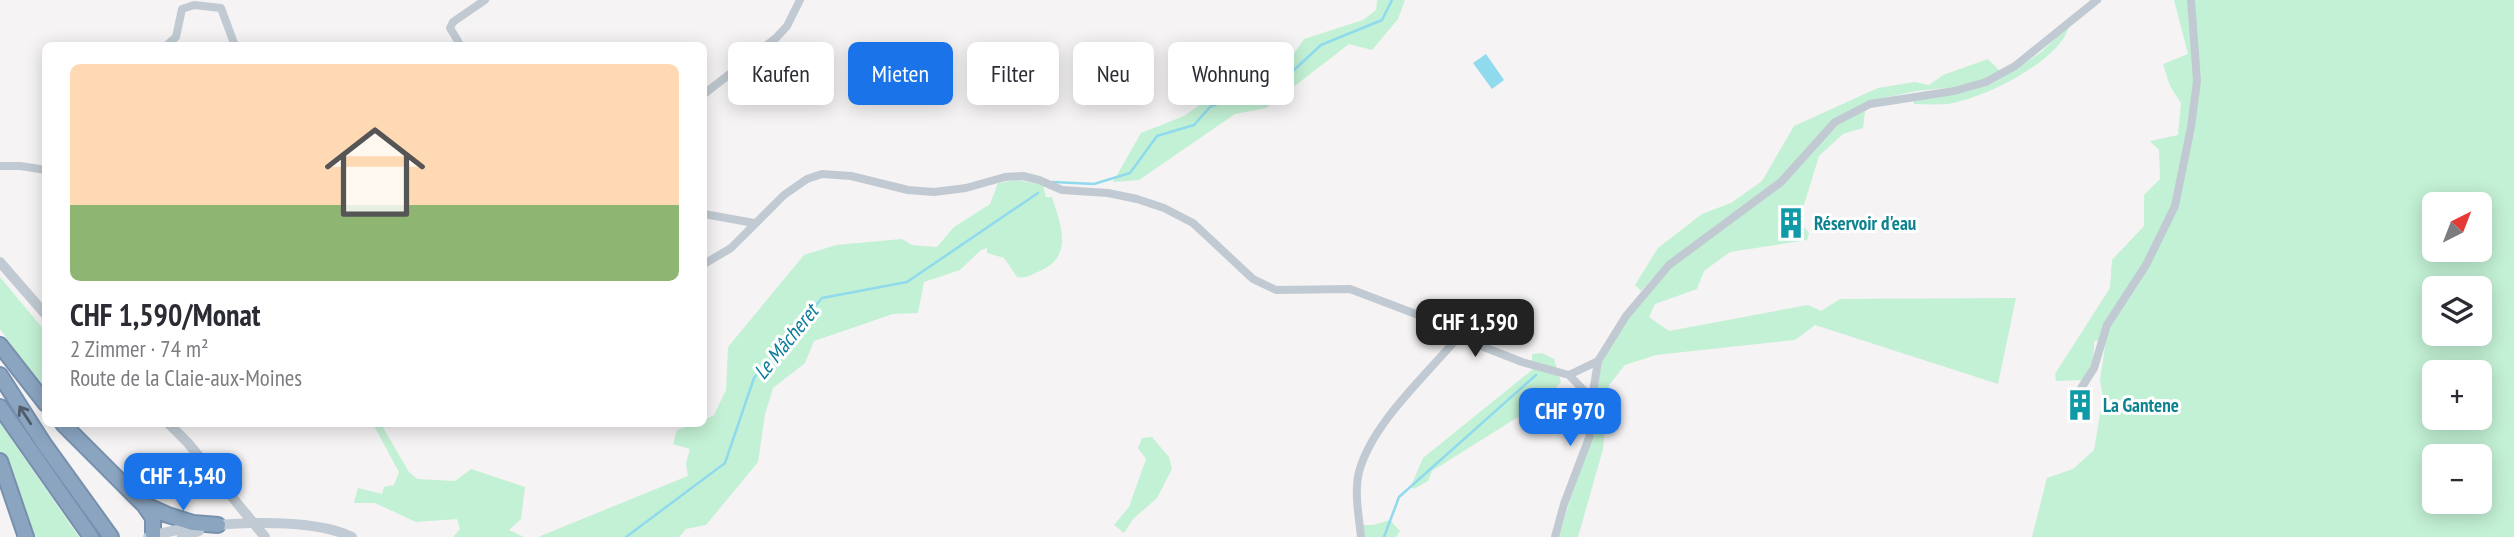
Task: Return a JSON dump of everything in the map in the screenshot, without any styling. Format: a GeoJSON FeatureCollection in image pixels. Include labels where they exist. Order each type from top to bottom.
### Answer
{"type":"FeatureCollection","features":[{"type":"Feature","properties":{"kind":"highway"},"geometry":{"type":"LineString","coordinates":[[0,345],[42,399]]}},
{"type":"Feature","properties":{"kind":"highway"},"geometry":{"type":"LineString","coordinates":[[0,375],[44,444],[111,537]]}},
{"type":"Feature","properties":{"kind":"highway"},"geometry":{"type":"LineString","coordinates":[[0,407],[91,537]]}},
{"type":"Feature","properties":{"kind":"highway"},"geometry":{"type":"LineString","coordinates":[[66,427],[143,504],[153,518],[151,537]]}},
{"type":"Feature","properties":{"kind":"highway"},"geometry":{"type":"LineString","coordinates":[[0,461],[23,533]]}},
{"type":"Feature","properties":{"kind":"highway"},"geometry":{"type":"LineString","coordinates":[[143,504],[194,523],[218,525]]}},
{"type":"Feature","properties":{"kind":"main road"},"geometry":{"type":"LineString","coordinates":[[182,537],[218,525]]}},
{"type":"Feature","properties":{"kind":"main road"},"geometry":{"type":"LineString","coordinates":[[151,537],[176,530],[218,525],[301,526],[341,531],[352,537]]}},
{"type":"Feature","properties":{"kind":"street"},"geometry":{"type":"LineString","coordinates":[[459,42],[450,28],[453,22],[485,0]]}},
{"type":"Feature","properties":{"kind":"street"},"geometry":{"type":"LineString","coordinates":[[707,92],[776,38],[787,26],[800,0]]}},
{"type":"Feature","properties":{"kind":"street"},"geometry":{"type":"LineString","coordinates":[[1555,537],[1564,504],[1589,438],[1594,415],[1592,399],[1598,361],[1626,316],[1669,265],[1781,182],[1835,122],[1870,104],[1954,91],[1986,82],[2015,66],[2097,0]]}},
{"type":"Feature","properties":{"kind":"street"},"geometry":{"type":"LineString","coordinates":[[2080,390],[2094,368],[2107,325],[2146,265],[2175,206],[2197,81],[2191,0]]}},
{"type":"Feature","properties":{"kind":"street"},"geometry":{"type":"LineString","coordinates":[[170,42],[176,37],[183,9],[194,5],[221,8],[234,42]]}},
{"type":"Feature","properties":{"kind":"street"},"geometry":{"type":"LineString","coordinates":[[0,166],[42,169]]}},
{"type":"Feature","properties":{"kind":"street"},"geometry":{"type":"LineString","coordinates":[[707,262],[731,248],[754,223],[807,179],[822,174],[851,176],[908,190],[934,192],[966,188],[1005,177],[1023,176],[1062,190],[1108,193],[1164,208],[1193,223],[1253,279],[1276,290],[1350,289],[1419,314],[1458,337],[1522,362],[1569,375],[1592,399]]}},
{"type":"Feature","properties":{"kind":"street"},"geometry":{"type":"LineString","coordinates":[[707,215],[754,223]]}},
{"type":"Feature","properties":{"kind":"street"},"geometry":{"type":"LineString","coordinates":[[0,262],[42,310]]}},
{"type":"Feature","properties":{"kind":"street"},"geometry":{"type":"LineString","coordinates":[[1361,537],[1359,473],[1367,453],[1389,415],[1458,337]]}},
{"type":"Feature","properties":{"kind":"street"},"geometry":{"type":"LineString","coordinates":[[1569,375],[1598,361]]}},
{"type":"Feature","properties":{"kind":"street"},"geometry":{"type":"LineString","coordinates":[[173,427],[265,537]]}},
{"type":"Feature","properties":{"kind":"green space"},"geometry":{"type":"Polygon","coordinates":[[[1377,0],[1405,0],[1398,19],[1372,50],[1349,44],[1294,86],[1294,53],[1304,39],[1363,20],[1376,10],[1377,0]]]}},
{"type":"Feature","properties":{"kind":"green space"},"geometry":{"type":"Polygon","coordinates":[[[2174,0],[2514,0],[2514,537],[2032,537],[2047,478],[2073,469],[2094,450],[2103,397],[2100,380],[2106,340],[2094,341],[2092,362],[2082,380],[2056,381],[2055,374],[2110,288],[2112,260],[2144,226],[2144,195],[2160,179],[2159,150],[2150,141],[2178,135],[2181,103],[2170,86],[2163,64],[2188,54],[2174,0]]]}},
{"type":"Feature","properties":{"kind":"green space"},"geometry":{"type":"Polygon","coordinates":[[[2069,26],[2052,52],[2036,65],[1999,86],[1963,101],[1914,104],[1914,100],[1951,95],[1990,85],[2040,53],[2069,26]]]}},
{"type":"Feature","properties":{"kind":"green space"},"geometry":{"type":"Polygon","coordinates":[[[1988,59],[2000,71],[1955,87],[1916,91],[1870,101],[1834,118],[1779,179],[1667,263],[1641,291],[1635,285],[1658,248],[1702,214],[1731,203],[1762,181],[1794,126],[1878,88],[1915,82],[1929,85],[1943,75],[1988,59]]]}},
{"type":"Feature","properties":{"kind":"green space"},"geometry":{"type":"Polygon","coordinates":[[[1200,105],[1270,105],[1235,114],[1139,180],[1113,182],[1141,133],[1184,116],[1200,105]]]}},
{"type":"Feature","properties":{"kind":"green space"},"geometry":{"type":"Polygon","coordinates":[[[1865,111],[1863,128],[1843,134],[1819,156],[1799,221],[1809,233],[1807,240],[1730,252],[1704,271],[1697,289],[1655,304],[1649,317],[1669,331],[1808,305],[1821,311],[1840,299],[2016,298],[1998,384],[1815,325],[1795,340],[1656,355],[1625,365],[1609,385],[1603,449],[1578,537],[1559,537],[1592,438],[1594,398],[1601,362],[1626,318],[1671,267],[1782,184],[1837,123],[1865,111]]]}},
{"type":"Feature","properties":{"kind":"green space"},"geometry":{"type":"Polygon","coordinates":[[[1018,180],[1043,185],[1046,197],[1052,197],[1062,238],[1058,256],[1052,264],[1030,276],[1017,277],[1004,258],[987,253],[987,248],[981,250],[960,270],[924,282],[918,313],[893,314],[814,341],[805,363],[773,388],[765,414],[758,462],[706,525],[686,529],[679,537],[538,537],[688,476],[686,463],[690,449],[673,444],[677,430],[686,427],[707,427],[707,418],[714,415],[726,390],[728,347],[804,255],[836,245],[902,239],[912,245],[937,247],[954,227],[990,204],[998,183],[1018,180]]]}},
{"type":"Feature","properties":{"kind":"green space"},"geometry":{"type":"Polygon","coordinates":[[[0,277],[42,327],[42,387],[0,329],[0,277]]]}},
{"type":"Feature","properties":{"kind":"green space"},"geometry":{"type":"Polygon","coordinates":[[[1542,353],[1554,359],[1561,382],[1545,400],[1432,471],[1428,481],[1414,489],[1411,486],[1423,458],[1532,370],[1532,354],[1542,353]]]}},
{"type":"Feature","properties":{"kind":"green space"},"geometry":{"type":"Polygon","coordinates":[[[0,423],[79,537],[30,537],[18,497],[0,454],[0,423]]]}},
{"type":"Feature","properties":{"kind":"green space"},"geometry":{"type":"Polygon","coordinates":[[[375,427],[383,427],[409,472],[417,479],[455,481],[471,469],[525,487],[521,519],[509,530],[524,537],[453,537],[460,529],[457,519],[416,522],[375,503],[354,503],[358,488],[382,494],[384,487],[394,485],[399,472],[375,427]]]}},
{"type":"Feature","properties":{"kind":"green space"},"geometry":{"type":"Polygon","coordinates":[[[1152,437],[1169,457],[1172,469],[1157,498],[1133,519],[1124,533],[1114,525],[1129,507],[1146,459],[1138,448],[1142,438],[1152,437]]]}},
{"type":"Feature","properties":{"kind":"green space"},"geometry":{"type":"Polygon","coordinates":[[[1390,520],[1400,531],[1396,537],[1362,537],[1362,525],[1390,520]]]}},
{"type":"Feature","properties":{"kind":"water"},"geometry":{"type":"Polygon","coordinates":[[[1486,54],[1504,80],[1492,89],[1473,63],[1486,54]]]}},
{"type":"Feature","properties":{"kind":"waterway","name":"Le Mâcheret"},"geometry":{"type":"LineString","coordinates":[[1053,182],[1094,184],[1130,173],[1157,136],[1194,125],[1210,107],[1240,94],[1267,95],[1321,45],[1382,20],[1392,0]]}},
{"type":"Feature","properties":{"kind":"waterway","name":"Le Mâcheret"},"geometry":{"type":"LineString","coordinates":[[626,537],[725,463],[754,378],[822,298],[907,282],[1038,193]]}},
{"type":"Feature","properties":{"kind":"waterway"},"geometry":{"type":"LineString","coordinates":[[1384,537],[1399,497],[1536,375]]}},
{"type":"Feature","properties":{"kind":"place","name":"Réservoir d'eau"},"geometry":{"type":"Point","coordinates":[1791,223]}},
{"type":"Feature","properties":{"kind":"place","name":"La Gantene"},"geometry":{"type":"Point","coordinates":[2080,405]}}]}
